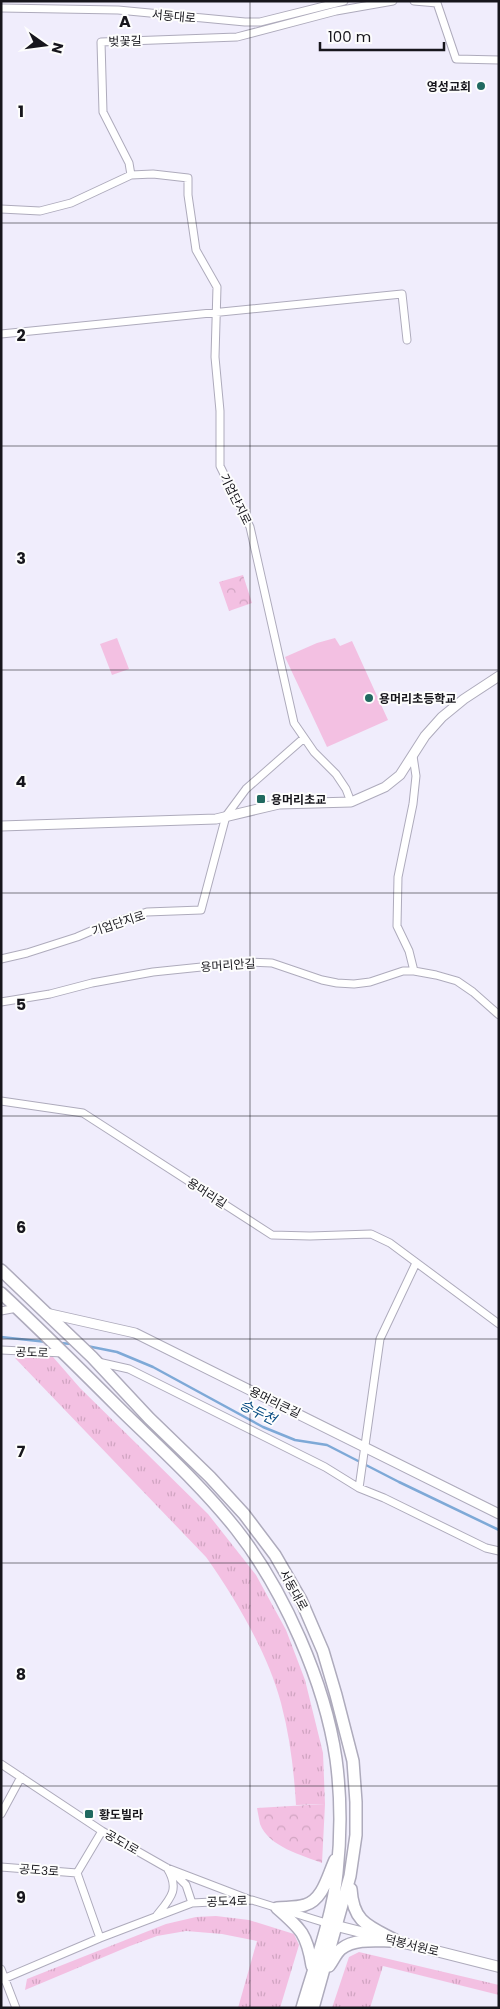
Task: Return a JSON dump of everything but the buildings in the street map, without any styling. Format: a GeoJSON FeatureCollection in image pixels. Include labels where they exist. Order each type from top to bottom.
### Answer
{"type":"FeatureCollection","features":[{"type":"Feature","properties":{"kind":"main road","name":"서동대로"},"geometry":{"type":"LineString","coordinates":[[1,1270],[94,1359],[244,1514],[274,1555],[301,1600],[323,1651],[353,1762],[356,1835],[350,1876],[332,1925],[318,1972],[302,2008]]}},
{"type":"Feature","properties":{"kind":"main road","name":"서동대로"},"geometry":{"type":"LineString","coordinates":[[1,1293],[206,1493],[238,1530],[291,1619],[306,1654],[330,1730],[336,1759],[339,1789],[338,1851],[332,1925]]}},
{"type":"Feature","properties":{"kind":"main road"},"geometry":{"type":"LineString","coordinates":[[277,1908],[305,1905],[315,1900],[322,1890],[338,1851]]}},
{"type":"Feature","properties":{"kind":"main road"},"geometry":{"type":"LineString","coordinates":[[350,1876],[352,1904],[356,1915],[363,1923],[395,1940]]}},
{"type":"Feature","properties":{"kind":"main road"},"geometry":{"type":"LineString","coordinates":[[277,1908],[303,1933],[318,1972],[340,1950],[348,1945],[360,1942],[395,1940]]}},
{"type":"Feature","properties":{"kind":"main road","name":"덕봉서원로"},"geometry":{"type":"LineString","coordinates":[[332,1925],[499,1968]]}},
{"type":"Feature","properties":{"kind":"main road","name":"서동대로"},"geometry":{"type":"LineString","coordinates":[[313,2008],[318,1972]]}},
{"type":"Feature","properties":{"kind":"street","name":"서동대로"},"geometry":{"type":"LineString","coordinates":[[1,8],[118,10],[236,22],[260,22],[344,1]]}},
{"type":"Feature","properties":{"kind":"street","name":"벚꽃길"},"geometry":{"type":"LineString","coordinates":[[132,175],[129,163],[103,112],[100,42],[237,37],[336,11],[393,1]]}},
{"type":"Feature","properties":{"kind":"street"},"geometry":{"type":"LineString","coordinates":[[414,1],[436,2],[456,58],[499,60]]}},
{"type":"Feature","properties":{"kind":"street","name":"기업단지로"},"geometry":{"type":"LineString","coordinates":[[132,175],[153,174],[188,178],[188,194],[196,250],[217,288],[215,357],[220,411],[220,466],[250,527],[294,723],[314,752],[336,774],[346,789],[351,802]]}},
{"type":"Feature","properties":{"kind":"street"},"geometry":{"type":"LineString","coordinates":[[1,209],[40,211],[71,203],[132,175]]}},
{"type":"Feature","properties":{"kind":"street"},"geometry":{"type":"LineString","coordinates":[[1,334],[402,294],[408,340]]}},
{"type":"Feature","properties":{"kind":"street"},"geometry":{"type":"LineString","coordinates":[[1,826],[216,819],[279,804],[351,802],[385,787],[400,774],[425,736],[442,717],[464,699],[499,676]]}},
{"type":"Feature","properties":{"kind":"street"},"geometry":{"type":"LineString","coordinates":[[226,816],[246,789],[304,738]]}},
{"type":"Feature","properties":{"kind":"street"},"geometry":{"type":"LineString","coordinates":[[413,756],[416,776],[414,804],[398,877],[397,926],[414,971]]}},
{"type":"Feature","properties":{"kind":"street","name":"기업단지로"},"geometry":{"type":"LineString","coordinates":[[1,959],[35,951],[78,937],[105,924],[148,912],[202,910],[226,816]]}},
{"type":"Feature","properties":{"kind":"street","name":"용머리안길"},"geometry":{"type":"LineString","coordinates":[[1,1002],[50,994],[92,983],[153,972],[214,964],[250,962],[272,963],[322,980],[354,984],[370,982],[404,971],[414,971],[457,981],[473,992],[499,1015]]}},
{"type":"Feature","properties":{"kind":"street","name":"용머리길"},"geometry":{"type":"LineString","coordinates":[[1,1101],[84,1113],[272,1235],[371,1234],[390,1243],[499,1324]]}},
{"type":"Feature","properties":{"kind":"street"},"geometry":{"type":"LineString","coordinates":[[360,1485],[380,1339],[416,1263]]}},
{"type":"Feature","properties":{"kind":"street"},"geometry":{"type":"LineString","coordinates":[[1,1311],[21,1312]]}},
{"type":"Feature","properties":{"kind":"street","name":"용머리큰길"},"geometry":{"type":"LineString","coordinates":[[48,1316],[135,1333],[365,1452],[499,1514]]}},
{"type":"Feature","properties":{"kind":"street","name":"공도로"},"geometry":{"type":"LineString","coordinates":[[1,1350],[60,1350]]}},
{"type":"Feature","properties":{"kind":"street"},"geometry":{"type":"LineString","coordinates":[[94,1359],[129,1369],[384,1498],[486,1548],[499,1551]]}},
{"type":"Feature","properties":{"kind":"street","name":"공도1로"},"geometry":{"type":"LineString","coordinates":[[1,1764],[102,1831],[167,1868],[252,1900]]}},
{"type":"Feature","properties":{"kind":"street"},"geometry":{"type":"LineString","coordinates":[[1,1814],[21,1777]]}},
{"type":"Feature","properties":{"kind":"street","name":"공도3로"},"geometry":{"type":"LineString","coordinates":[[77,1873],[102,1831]]}},
{"type":"Feature","properties":{"kind":"street","name":"공도3로"},"geometry":{"type":"LineString","coordinates":[[1,1867],[77,1873]]}},
{"type":"Feature","properties":{"kind":"street"},"geometry":{"type":"LineString","coordinates":[[167,1868],[181,1878],[186,1885],[192,1903]]}},
{"type":"Feature","properties":{"kind":"street"},"geometry":{"type":"LineString","coordinates":[[158,1915],[169,1900],[174,1889],[173,1878],[167,1868]]}},
{"type":"Feature","properties":{"kind":"street","name":"공도3로"},"geometry":{"type":"LineString","coordinates":[[77,1873],[100,1938]]}},
{"type":"Feature","properties":{"kind":"street","name":"공도4로"},"geometry":{"type":"LineString","coordinates":[[3,1979],[100,1938],[192,1903],[252,1900],[332,1925]]}},
{"type":"Feature","properties":{"kind":"street"},"geometry":{"type":"LineString","coordinates":[[1,1969],[3,1979],[16,2008]]}},
{"type":"Feature","properties":{"kind":"green space"},"geometry":{"type":"Polygon","coordinates":[[[243,575],[252,603],[229,611],[219,582],[243,575]]]}},
{"type":"Feature","properties":{"kind":"green space"},"geometry":{"type":"Polygon","coordinates":[[[117,638],[129,669],[112,675],[100,644],[117,638]]]}},
{"type":"Feature","properties":{"kind":"green space"},"geometry":{"type":"Polygon","coordinates":[[[335,638],[340,646],[352,641],[388,720],[327,747],[285,657],[317,643],[335,638]]]}},
{"type":"Feature","properties":{"kind":"green space"},"geometry":{"type":"Polygon","coordinates":[[[53,1357],[80,1388],[208,1514],[256,1575],[286,1630],[305,1680],[323,1753],[325,1804],[296,1805],[289,1741],[275,1684],[250,1627],[206,1557],[15,1358],[53,1357]]]}},
{"type":"Feature","properties":{"kind":"green space"},"geometry":{"type":"Polygon","coordinates":[[[325,1804],[322,1863],[287,1849],[271,1839],[264,1832],[260,1824],[257,1808],[325,1804]]]}},
{"type":"Feature","properties":{"kind":"green space"},"geometry":{"type":"Polygon","coordinates":[[[216,1916],[249,1920],[294,1934],[299,1945],[280,2008],[238,2008],[257,1941],[222,1934],[186,1931],[157,1936],[25,1990],[27,1979],[166,1924],[196,1917],[216,1916]]]}},
{"type":"Feature","properties":{"kind":"green space"},"geometry":{"type":"Polygon","coordinates":[[[359,1952],[499,1985],[499,1995],[383,1966],[370,2008],[332,2008],[349,1957],[359,1952]]]}},
{"type":"Feature","properties":{"kind":"waterway","name":"승두천"},"geometry":{"type":"LineString","coordinates":[[1,1337],[47,1342]]}},
{"type":"Feature","properties":{"kind":"waterway","name":"승두천"},"geometry":{"type":"LineString","coordinates":[[60,1343],[72,1344]]}},
{"type":"Feature","properties":{"kind":"waterway","name":"승두천"},"geometry":{"type":"LineString","coordinates":[[87,1346],[117,1352],[153,1367],[263,1427],[295,1440],[327,1445],[499,1530]]}},
{"type":"Feature","properties":{"kind":"place","name":"영성교회"},"geometry":{"type":"Point","coordinates":[481,86]}},
{"type":"Feature","properties":{"kind":"place","name":"용머리초등학교"},"geometry":{"type":"Point","coordinates":[369,698]}},
{"type":"Feature","properties":{"kind":"place","name":"용머리초교"},"geometry":{"type":"Point","coordinates":[261,799]}},
{"type":"Feature","properties":{"kind":"place","name":"황도빌라"},"geometry":{"type":"Point","coordinates":[89,1814]}}]}
